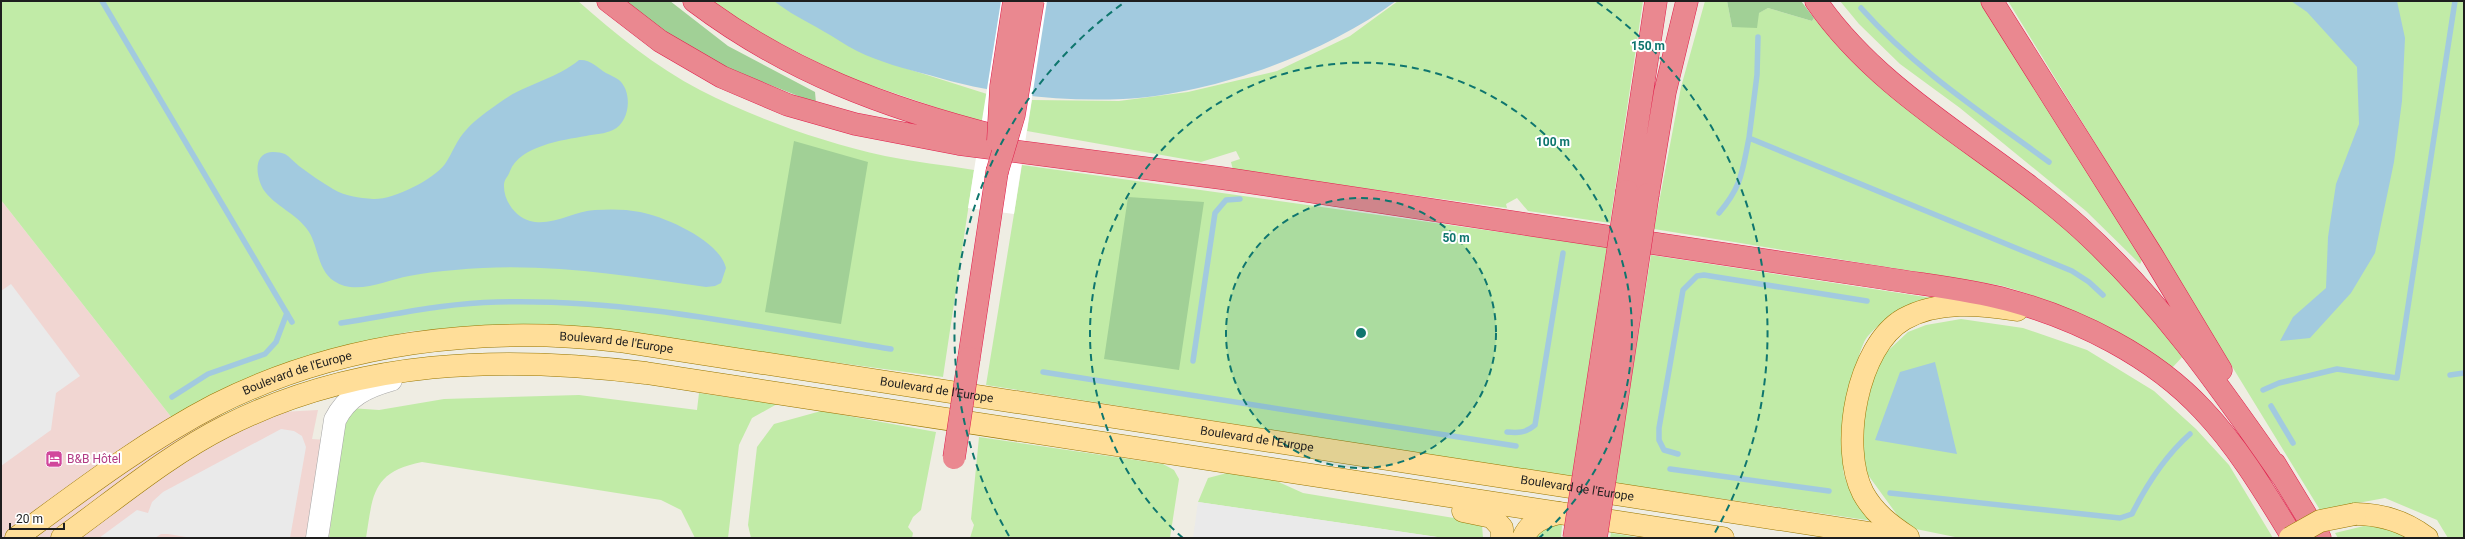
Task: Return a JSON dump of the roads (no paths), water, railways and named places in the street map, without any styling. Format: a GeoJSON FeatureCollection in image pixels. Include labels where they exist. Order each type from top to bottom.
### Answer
{"type":"FeatureCollection","features":[{"type":"Feature","properties":{"kind":"highway"},"geometry":{"type":"LineString","coordinates":[[608,1],[660,40],[722,77],[788,105],[824,117],[960,144],[1221,178],[1984,294],[2027,306],[2057,317],[2094,334],[2145,362],[2202,409],[2248,467],[2294,538]]}},
{"type":"Feature","properties":{"kind":"highway"},"geometry":{"type":"LineString","coordinates":[[694,1],[747,38],[803,70],[836,85],[917,114],[1003,138],[1221,178]]}},
{"type":"Feature","properties":{"kind":"highway"},"geometry":{"type":"LineString","coordinates":[[954,458],[997,172],[1001,86],[1014,1]]}},
{"type":"Feature","properties":{"kind":"highway"},"geometry":{"type":"LineString","coordinates":[[997,172],[1015,108],[1033,1]]}},
{"type":"Feature","properties":{"kind":"highway"},"geometry":{"type":"LineString","coordinates":[[1574,538],[1656,1]]}},
{"type":"Feature","properties":{"kind":"highway"},"geometry":{"type":"LineString","coordinates":[[1596,538],[1648,194],[1665,92],[1687,1]]}},
{"type":"Feature","properties":{"kind":"highway"},"geometry":{"type":"LineString","coordinates":[[1816,1],[1841,34],[1876,71],[2034,189],[2117,264],[2185,341],[2282,476]]}},
{"type":"Feature","properties":{"kind":"highway"},"geometry":{"type":"LineString","coordinates":[[1992,1],[2160,268],[2320,538]]}},
{"type":"Feature","properties":{"kind":"main road"},"geometry":{"type":"LineString","coordinates":[[1909,538],[1888,524],[1868,502],[1858,483],[1854,465],[1853,445],[1857,399],[1866,365],[1876,346],[1894,326],[1905,319],[1945,306],[1986,306],[2057,317]]}},
{"type":"Feature","properties":{"kind":"main road","name":"Boulevard de l'Europe"},"geometry":{"type":"LineString","coordinates":[[16,538],[165,433],[217,404],[263,384],[318,366],[395,346],[471,336],[528,334],[619,341],[1902,538]]}},
{"type":"Feature","properties":{"kind":"main road","name":"Boulevard de l'Europe"},"geometry":{"type":"LineString","coordinates":[[62,538],[181,453],[226,426],[301,395],[355,380],[399,371],[529,363],[619,369],[1723,538]]}},
{"type":"Feature","properties":{"kind":"main road"},"geometry":{"type":"LineString","coordinates":[[1270,468],[1314,485],[1343,492],[1482,514],[1498,522],[1502,528],[1502,538]]}},
{"type":"Feature","properties":{"kind":"main road"},"geometry":{"type":"LineString","coordinates":[[1523,538],[1533,523],[1547,516],[1559,513]]}},
{"type":"Feature","properties":{"kind":"main road"},"geometry":{"type":"LineString","coordinates":[[2290,538],[2320,521],[2355,514],[2393,519],[2414,529],[2427,538]]}},
{"type":"Feature","properties":{"kind":"street"},"geometry":{"type":"LineString","coordinates":[[317,538],[333,431],[338,416],[346,403],[372,386],[447,367]]}},
{"type":"Feature","properties":{"kind":"water"},"geometry":{"type":"Polygon","coordinates":[[[774,1],[1396,1],[1368,20],[1336,38],[1302,54],[1230,80],[1157,96],[1098,100],[1049,98],[1001,92],[953,82],[893,65],[874,59],[853,49],[774,1]]]}},
{"type":"Feature","properties":{"kind":"water"},"geometry":{"type":"Polygon","coordinates":[[[2291,1],[2397,1],[2405,38],[2402,101],[2394,162],[2375,253],[2351,293],[2310,338],[2280,341],[2293,317],[2326,288],[2328,237],[2336,184],[2359,124],[2357,67],[2307,12],[2291,1]]]}},
{"type":"Feature","properties":{"kind":"water"},"geometry":{"type":"Polygon","coordinates":[[[579,60],[587,61],[593,64],[619,80],[623,85],[628,99],[626,114],[619,126],[613,130],[554,142],[532,150],[515,162],[504,182],[504,190],[511,207],[519,216],[530,221],[538,222],[546,222],[587,211],[606,209],[635,211],[664,219],[690,232],[714,249],[722,258],[726,268],[721,283],[715,286],[706,287],[612,274],[549,268],[518,267],[426,273],[371,286],[352,287],[343,285],[329,277],[321,265],[312,238],[304,225],[268,195],[263,189],[259,179],[258,164],[260,159],[267,153],[276,152],[285,154],[320,181],[347,195],[373,199],[401,193],[432,176],[439,170],[445,164],[464,133],[486,112],[519,91],[570,67],[579,60]]]}},
{"type":"Feature","properties":{"kind":"water"},"geometry":{"type":"Polygon","coordinates":[[[1935,362],[1957,454],[1875,440],[1900,372],[1935,362]]]}},
{"type":"Feature","properties":{"kind":"waterway"},"geometry":{"type":"LineString","coordinates":[[102,1],[292,322]]}},
{"type":"Feature","properties":{"kind":"waterway"},"geometry":{"type":"LineString","coordinates":[[2263,390],[2279,383],[2337,369],[2397,378],[2455,1]]}},
{"type":"Feature","properties":{"kind":"waterway"},"geometry":{"type":"LineString","coordinates":[[1861,8],[1882,30],[1927,71],[2049,162]]}},
{"type":"Feature","properties":{"kind":"waterway"},"geometry":{"type":"LineString","coordinates":[[1758,37],[1757,75],[1749,138],[2072,271],[2089,282],[2103,295]]}},
{"type":"Feature","properties":{"kind":"waterway"},"geometry":{"type":"LineString","coordinates":[[1719,213],[1737,186],[1749,138]]}},
{"type":"Feature","properties":{"kind":"waterway"},"geometry":{"type":"LineString","coordinates":[[1193,361],[1215,213],[1226,200],[1240,199]]}},
{"type":"Feature","properties":{"kind":"waterway"},"geometry":{"type":"LineString","coordinates":[[1507,432],[1522,432],[1535,425],[1563,253]]}},
{"type":"Feature","properties":{"kind":"waterway"},"geometry":{"type":"LineString","coordinates":[[1678,454],[1664,450],[1659,440],[1659,428],[1683,290],[1697,276],[1704,275],[1867,301]]}},
{"type":"Feature","properties":{"kind":"waterway"},"geometry":{"type":"LineString","coordinates":[[341,323],[458,305],[497,302],[546,302],[596,305],[695,316],[891,349]]}},
{"type":"Feature","properties":{"kind":"waterway"},"geometry":{"type":"LineString","coordinates":[[172,397],[208,374],[265,354],[276,342],[287,313]]}},
{"type":"Feature","properties":{"kind":"waterway"},"geometry":{"type":"LineString","coordinates":[[1043,372],[1516,446]]}},
{"type":"Feature","properties":{"kind":"waterway"},"geometry":{"type":"LineString","coordinates":[[2450,375],[2464,373]]}},
{"type":"Feature","properties":{"kind":"waterway"},"geometry":{"type":"LineString","coordinates":[[2271,406],[2293,443]]}},
{"type":"Feature","properties":{"kind":"waterway"},"geometry":{"type":"LineString","coordinates":[[1890,493],[2120,518],[2132,514],[2157,471],[2172,452],[2190,434]]}},
{"type":"Feature","properties":{"kind":"waterway"},"geometry":{"type":"LineString","coordinates":[[1670,469],[1829,491]]}},
{"type":"Feature","properties":{"kind":"place","name":"B&B Hôtel"},"geometry":{"type":"Point","coordinates":[54,459]}}]}
